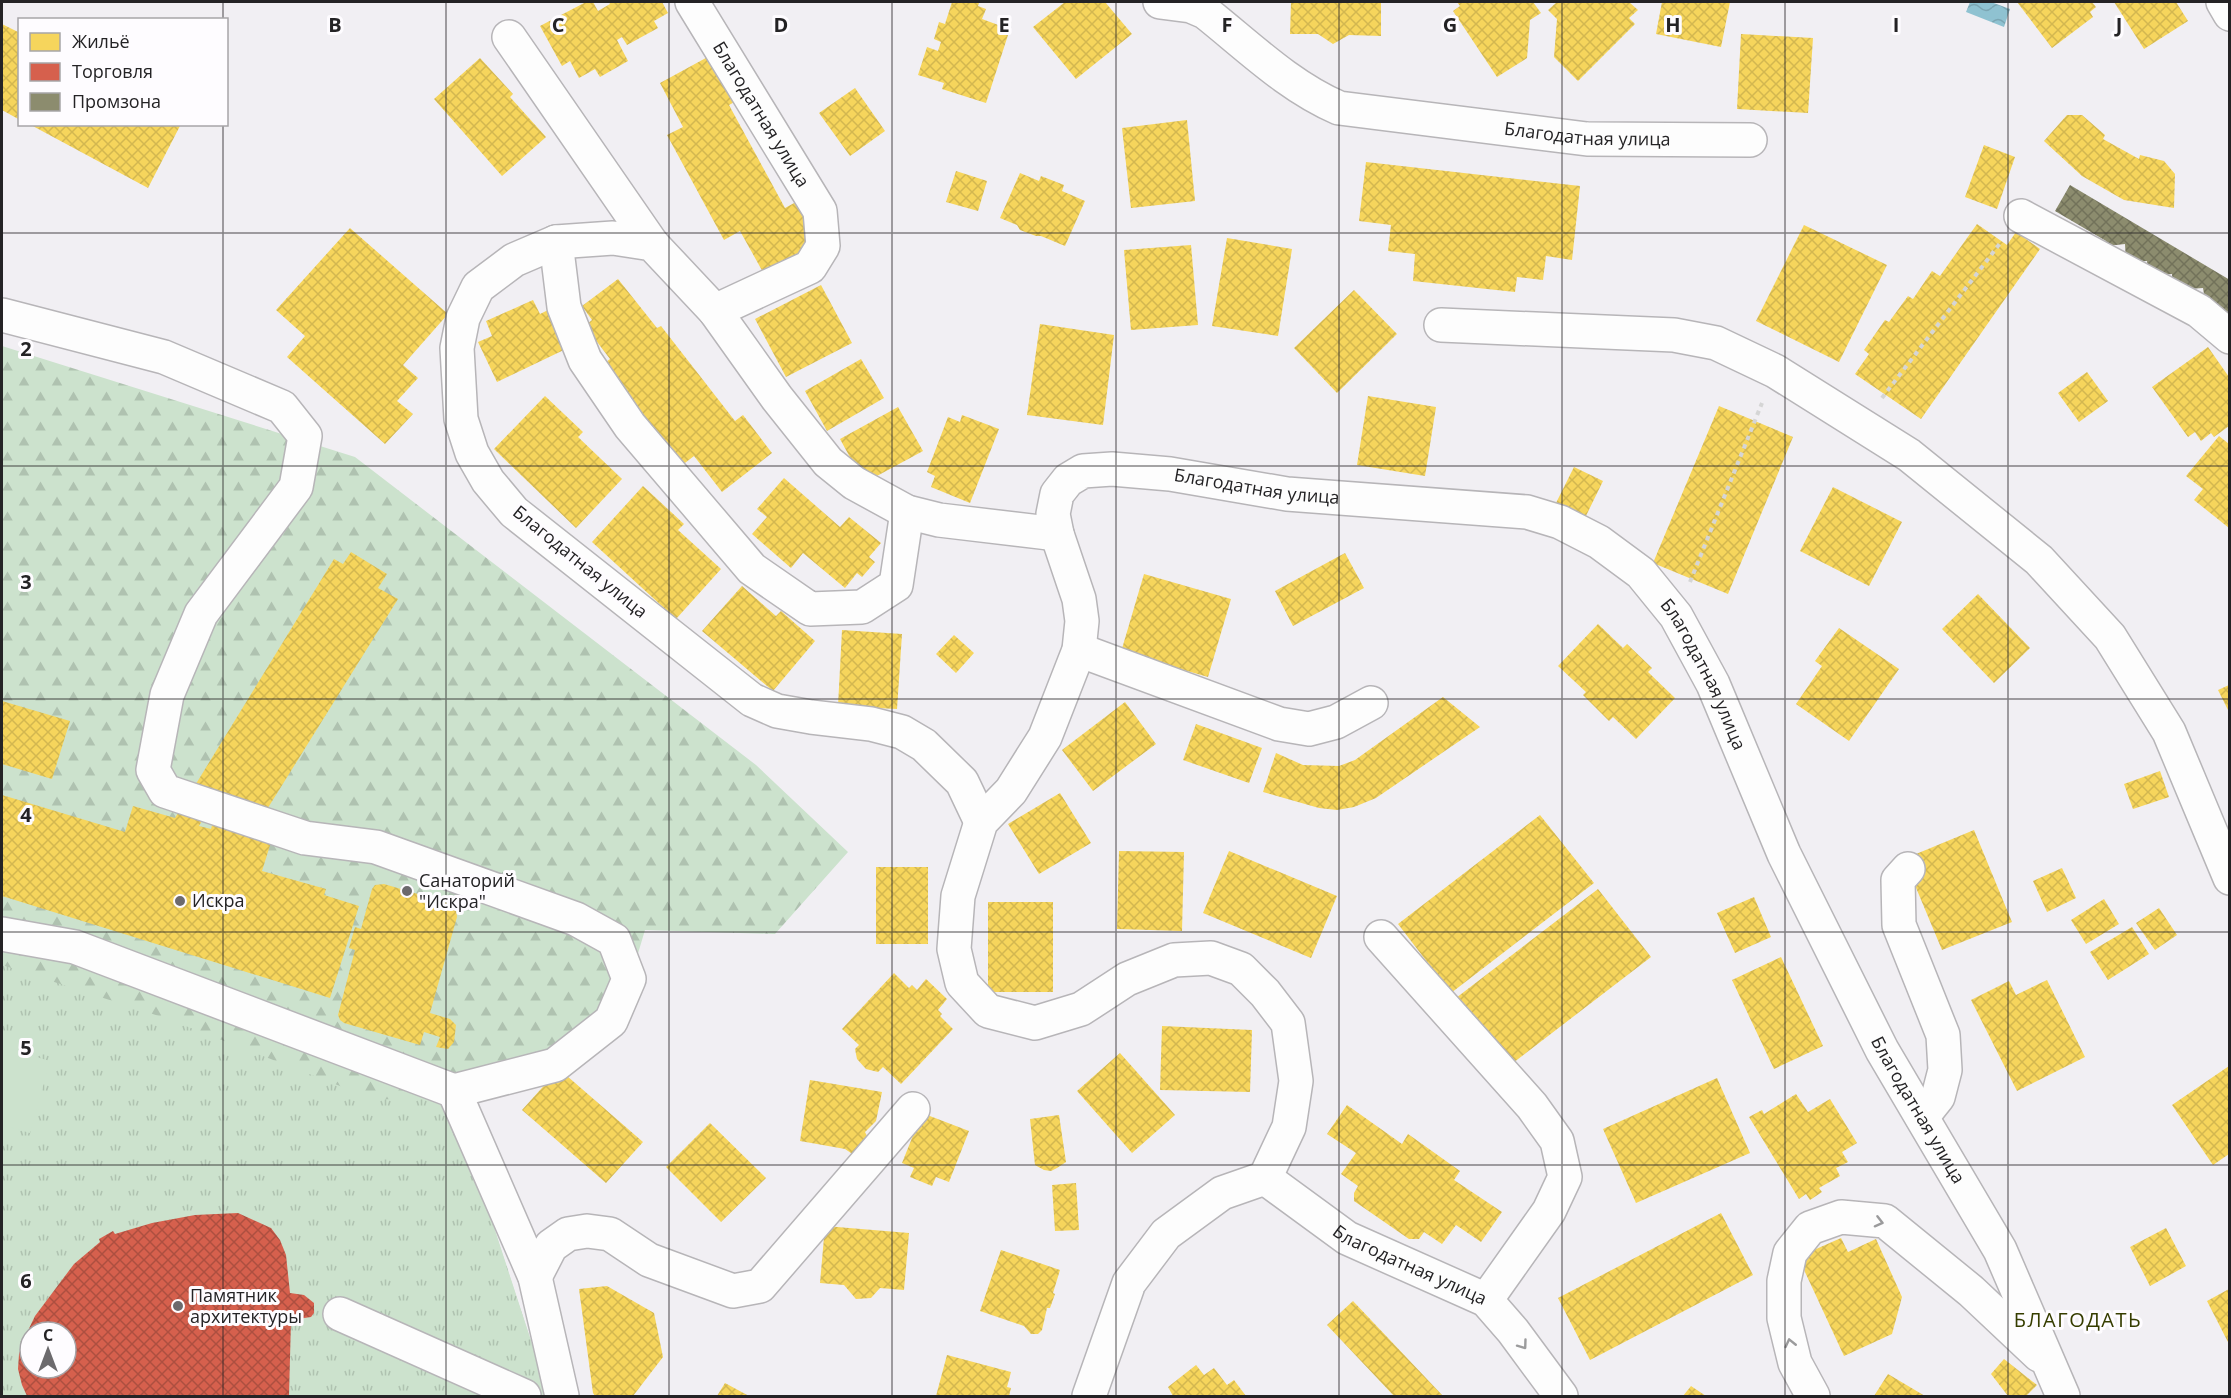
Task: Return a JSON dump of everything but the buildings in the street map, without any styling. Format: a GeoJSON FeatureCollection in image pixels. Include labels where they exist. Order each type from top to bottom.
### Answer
{"type":"FeatureCollection","features":[{"type":"Feature","properties":{"kind":"street","name":"Благодатная улица"},"geometry":{"type":"LineString","coordinates":[[692,2],[820,211],[823,246],[810,267],[715,311]]}},
{"type":"Feature","properties":{"kind":"street","name":"Благодатная улица"},"geometry":{"type":"LineString","coordinates":[[1160,2],[1191,6],[1205,12],[1297,87],[1339,108],[1587,139],[1750,140]]}},
{"type":"Feature","properties":{"kind":"street"},"geometry":{"type":"LineString","coordinates":[[2223,2],[2229,14]]}},
{"type":"Feature","properties":{"kind":"street"},"geometry":{"type":"LineString","coordinates":[[509,37],[652,244],[715,311],[777,398],[828,462],[854,483],[907,512],[939,520],[1057,534]]}},
{"type":"Feature","properties":{"kind":"street"},"geometry":{"type":"LineString","coordinates":[[2021,216],[2199,311],[2229,337]]}},
{"type":"Feature","properties":{"kind":"street","name":"Благодатная улица"},"geometry":{"type":"LineString","coordinates":[[652,244],[613,238],[555,243],[514,260],[478,287],[463,318],[457,348],[461,419],[472,453],[488,480],[514,512],[752,700],[777,711],[872,724],[902,732],[924,745],[962,782],[981,822]]}},
{"type":"Feature","properties":{"kind":"street"},"geometry":{"type":"LineString","coordinates":[[555,243],[564,307],[585,360],[630,426],[752,569],[810,609],[862,607],[896,585],[907,512]]}},
{"type":"Feature","properties":{"kind":"street"},"geometry":{"type":"LineString","coordinates":[[2,315],[164,357],[282,407],[305,436],[296,487],[201,614],[167,695],[153,770],[165,791],[304,838],[376,847],[576,919],[614,940],[629,979],[611,1022],[555,1065],[454,1091],[75,947],[2,934]]}},
{"type":"Feature","properties":{"kind":"street"},"geometry":{"type":"LineString","coordinates":[[1441,325],[1674,335],[1716,344],[1775,371],[1909,455],[2039,560],[2110,637],[2169,732],[2229,878]]}},
{"type":"Feature","properties":{"kind":"street","name":"Благодатная улица"},"geometry":{"type":"LineString","coordinates":[[1561,1396],[1513,1331],[1486,1300],[1347,1238],[1265,1178],[1289,1127],[1296,1081],[1288,1023],[1265,993],[1241,969],[1211,958],[1174,960],[1127,979],[1081,1009],[1035,1023],[988,1011],[962,983],[954,949],[958,896],[981,822],[1011,791],[1045,737],[1079,650],[1082,621],[1079,599],[1057,534],[1053,514],[1057,494],[1068,480],[1083,471],[1112,469],[1170,474],[1287,494],[1527,512],[1560,522],[1599,542],[1641,573],[1676,616],[1713,684],[1784,854],[1882,1050],[2000,1250],[2063,1396]]}},
{"type":"Feature","properties":{"kind":"street"},"geometry":{"type":"LineString","coordinates":[[1079,650],[1279,723],[1309,729],[1336,722],[1371,703]]}},
{"type":"Feature","properties":{"kind":"street"},"geometry":{"type":"LineString","coordinates":[[1908,869],[1898,880],[1899,925],[1943,1035],[1945,1070],[1938,1097],[1922,1118]]}},
{"type":"Feature","properties":{"kind":"street"},"geometry":{"type":"LineString","coordinates":[[1381,937],[1532,1106],[1557,1141],[1565,1177],[1561,1186],[1549,1211],[1486,1300]]}},
{"type":"Feature","properties":{"kind":"street"},"geometry":{"type":"LineString","coordinates":[[454,1091],[530,1264],[562,1396]]}},
{"type":"Feature","properties":{"kind":"street"},"geometry":{"type":"LineString","coordinates":[[530,1264],[568,1234],[587,1231],[610,1234],[649,1260],[734,1291],[760,1286],[913,1109]]}},
{"type":"Feature","properties":{"kind":"street"},"geometry":{"type":"LineString","coordinates":[[1089,1396],[1129,1283],[1166,1234],[1222,1193],[1265,1178]]}},
{"type":"Feature","properties":{"kind":"street","name":"Благодатная улица"},"geometry":{"type":"LineString","coordinates":[[1813,1396],[1795,1363],[1784,1318],[1784,1281],[1790,1253],[1810,1228],[1841,1217],[1885,1221],[1971,1291],[2050,1364]]}},
{"type":"Feature","properties":{"kind":"street"},"geometry":{"type":"LineString","coordinates":[[340,1314],[524,1396]]}},
{"type":"Feature","properties":{"kind":"path"},"geometry":{"type":"LineString","coordinates":[[1862,425],[2021,216]]}},
{"type":"Feature","properties":{"kind":"path"},"geometry":{"type":"LineString","coordinates":[[1676,616],[1775,371]]}},
{"type":"Feature","properties":{"kind":"green space","name":"Санаторий \"Искра\""},"geometry":{"type":"Polygon","coordinates":[[[2,346],[355,457],[756,765],[848,852],[775,934],[645,930],[617,1024],[452,1100],[549,1396],[2,1396],[2,346]]]}},
{"type":"Feature","properties":{"kind":"green space"},"geometry":{"type":"Polygon","coordinates":[[[2,965],[165,1018],[376,1100],[451,1095],[549,1396],[2,1396],[2,965]]]}},
{"type":"Feature","properties":{"kind":"green space"},"geometry":{"type":"Polygon","coordinates":[[[2,1047],[50,1061],[30,1133],[2,1125],[2,1047]]]}},
{"type":"Feature","properties":{"kind":"water"},"geometry":{"type":"Polygon","coordinates":[[[1970,2],[1991,2],[2010,9],[2004,27],[1966,12],[1970,2]]]}},
{"type":"Feature","properties":{"kind":"place","name":"Санаторий \"Искра\""},"geometry":{"type":"Point","coordinates":[407,891]}},
{"type":"Feature","properties":{"kind":"place","name":"Искра"},"geometry":{"type":"Point","coordinates":[180,901]}},
{"type":"Feature","properties":{"kind":"place","name":"Памятник архитектуры"},"geometry":{"type":"Point","coordinates":[178,1306]}},
{"type":"Feature","properties":{"kind":"district","name":"БЛАГОДАТЬ"},"geometry":{"type":"Point","coordinates":[2078,1320]}}]}
